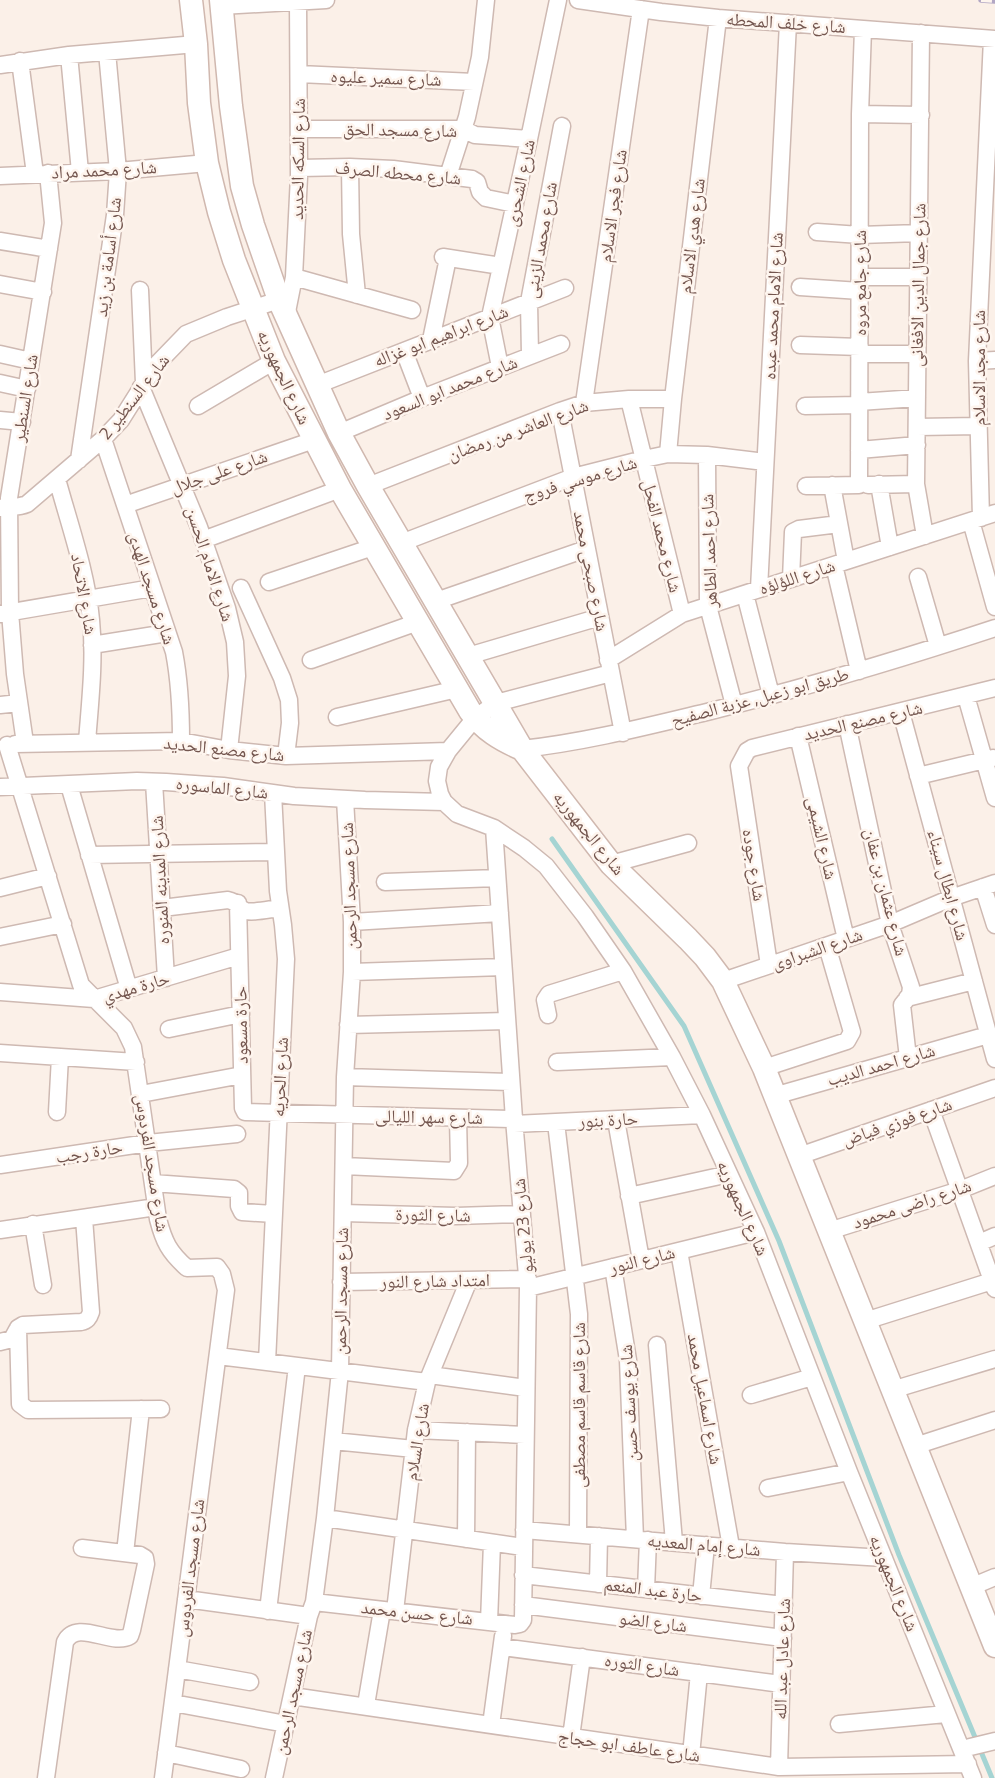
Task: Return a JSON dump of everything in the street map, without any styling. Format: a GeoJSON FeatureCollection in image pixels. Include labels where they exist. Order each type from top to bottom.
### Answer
{"type":"FeatureCollection","features":[{"type":"Feature","properties":{"kind":"main road","name":"شارع الجمهوريه"},"geometry":{"type":"LineString","coordinates":[[191,0],[196,44],[199,103],[207,163],[231,252],[274,361],[340,489],[456,689],[475,718],[498,738],[522,749]]}},
{"type":"Feature","properties":{"kind":"main road","name":"شارع الجمهوريه"},"geometry":{"type":"LineString","coordinates":[[221,3],[232,115],[242,186],[253,225],[282,308],[339,433],[522,749],[611,864],[688,939],[722,981],[764,1068],[995,1646]]}},
{"type":"Feature","properties":{"kind":"street"},"geometry":{"type":"LineString","coordinates":[[221,3],[326,0]]}},
{"type":"Feature","properties":{"kind":"street"},"geometry":{"type":"LineString","coordinates":[[448,176],[463,129],[480,56],[486,0]]}},
{"type":"Feature","properties":{"kind":"street","name":"شارع الشحرى"},"geometry":{"type":"LineString","coordinates":[[500,367],[490,317],[558,0]]}},
{"type":"Feature","properties":{"kind":"street","name":"شارع خلف المحطه"},"geometry":{"type":"LineString","coordinates":[[578,0],[718,18],[994,39]]}},
{"type":"Feature","properties":{"kind":"street","name":"شارع السكه الحديد"},"geometry":{"type":"LineString","coordinates":[[282,308],[294,278],[299,168],[298,1]]}},
{"type":"Feature","properties":{"kind":"street","name":"شارع فجر الاسلام"},"geometry":{"type":"LineString","coordinates":[[584,403],[641,9]]}},
{"type":"Feature","properties":{"kind":"street","name":"شارع هدي الاسلام"},"geometry":{"type":"LineString","coordinates":[[668,454],[718,18]]}},
{"type":"Feature","properties":{"kind":"street","name":"شارع الامام محمد عبده"},"geometry":{"type":"LineString","coordinates":[[771,695],[752,592],[765,462],[788,23]]}},
{"type":"Feature","properties":{"kind":"street","name":"شارع جامع مروه"},"geometry":{"type":"LineString","coordinates":[[859,485],[860,114],[863,29]]}},
{"type":"Feature","properties":{"kind":"street","name":"شارع جمال الدين الافغانى"},"geometry":{"type":"LineString","coordinates":[[921,34],[916,484],[925,536]]}},
{"type":"Feature","properties":{"kind":"street","name":"شارع مجد الاسلام"},"geometry":{"type":"LineString","coordinates":[[994,39],[977,361],[982,518],[995,607]]}},
{"type":"Feature","properties":{"kind":"street"},"geometry":{"type":"LineString","coordinates":[[0,65],[69,55],[196,44]]}},
{"type":"Feature","properties":{"kind":"street","name":"شارع أسامة بن زيد"},"geometry":{"type":"LineString","coordinates":[[79,460],[116,214],[118,171],[107,52]]}},
{"type":"Feature","properties":{"kind":"street"},"geometry":{"type":"LineString","coordinates":[[69,55],[80,172]]}},
{"type":"Feature","properties":{"kind":"street","name":"شارع السنطير"},"geometry":{"type":"LineString","coordinates":[[20,61],[41,173],[53,223],[22,422],[5,507],[6,644],[19,703],[25,742]]}},
{"type":"Feature","properties":{"kind":"street","name":"شارع سمير عليوه"},"geometry":{"type":"LineString","coordinates":[[299,74],[474,82]]}},
{"type":"Feature","properties":{"kind":"street"},"geometry":{"type":"LineString","coordinates":[[860,114],[920,115]]}},
{"type":"Feature","properties":{"kind":"street","name":"شارع محمد الزينى"},"geometry":{"type":"LineString","coordinates":[[530,356],[529,302],[562,126]]}},
{"type":"Feature","properties":{"kind":"street","name":"شارع مسجد الحق"},"geometry":{"type":"LineString","coordinates":[[299,129],[463,129],[475,135],[529,140]]}},
{"type":"Feature","properties":{"kind":"street","name":"شارع محمد مراد"},"geometry":{"type":"LineString","coordinates":[[0,176],[118,171],[207,163]]}},
{"type":"Feature","properties":{"kind":"street"},"geometry":{"type":"LineString","coordinates":[[350,167],[350,234],[357,295]]}},
{"type":"Feature","properties":{"kind":"street","name":"شارع محطه الصرف"},"geometry":{"type":"LineString","coordinates":[[299,168],[350,167],[393,169],[475,180],[480,192],[486,198],[515,204]]}},
{"type":"Feature","properties":{"kind":"street"},"geometry":{"type":"LineString","coordinates":[[817,232],[860,235],[919,233]]}},
{"type":"Feature","properties":{"kind":"street"},"geometry":{"type":"LineString","coordinates":[[0,241],[49,249]]}},
{"type":"Feature","properties":{"kind":"street"},"geometry":{"type":"LineString","coordinates":[[431,340],[445,257],[501,266]]}},
{"type":"Feature","properties":{"kind":"street"},"geometry":{"type":"LineString","coordinates":[[800,287],[860,284],[918,277]]}},
{"type":"Feature","properties":{"kind":"street"},"geometry":{"type":"LineString","coordinates":[[294,278],[412,310]]}},
{"type":"Feature","properties":{"kind":"street"},"geometry":{"type":"LineString","coordinates":[[0,284],[42,292]]}},
{"type":"Feature","properties":{"kind":"street","name":"شارع ابراهيم ابو غزاله"},"geometry":{"type":"LineString","coordinates":[[317,385],[565,288]]}},
{"type":"Feature","properties":{"kind":"street"},"geometry":{"type":"LineString","coordinates":[[140,290],[142,385]]}},
{"type":"Feature","properties":{"kind":"street","name":"شارع السنطير 2"},"geometry":{"type":"LineString","coordinates":[[5,507],[27,504],[103,439],[121,420],[155,366],[186,334],[252,307],[282,308]]}},
{"type":"Feature","properties":{"kind":"street","name":"شارع محمد ابو السعود"},"geometry":{"type":"LineString","coordinates":[[339,433],[422,398],[561,344]]}},
{"type":"Feature","properties":{"kind":"street"},"geometry":{"type":"LineString","coordinates":[[800,345],[918,354]]}},
{"type":"Feature","properties":{"kind":"street"},"geometry":{"type":"LineString","coordinates":[[404,351],[422,398]]}},
{"type":"Feature","properties":{"kind":"street"},"geometry":{"type":"LineString","coordinates":[[0,354],[31,361]]}},
{"type":"Feature","properties":{"kind":"street"},"geometry":{"type":"LineString","coordinates":[[977,361],[995,360]]}},
{"type":"Feature","properties":{"kind":"street"},"geometry":{"type":"LineString","coordinates":[[198,406],[274,361]]}},
{"type":"Feature","properties":{"kind":"street"},"geometry":{"type":"LineString","coordinates":[[0,383],[27,389]]}},
{"type":"Feature","properties":{"kind":"street","name":"شارع الامام الحسن"},"geometry":{"type":"LineString","coordinates":[[142,385],[203,540],[227,608],[235,642],[237,676],[229,750]]}},
{"type":"Feature","properties":{"kind":"street"},"geometry":{"type":"LineString","coordinates":[[805,406],[917,398]]}},
{"type":"Feature","properties":{"kind":"street","name":"شارع العاشر من رمضان"},"geometry":{"type":"LineString","coordinates":[[368,486],[584,403],[673,399]]}},
{"type":"Feature","properties":{"kind":"street","name":"شارع محمد الفحل"},"geometry":{"type":"LineString","coordinates":[[629,400],[682,614]]}},
{"type":"Feature","properties":{"kind":"street","name":"شارع صبحى محمد"},"geometry":{"type":"LineString","coordinates":[[560,411],[623,733]]}},
{"type":"Feature","properties":{"kind":"street"},"geometry":{"type":"LineString","coordinates":[[0,420],[22,422]]}},
{"type":"Feature","properties":{"kind":"street"},"geometry":{"type":"LineString","coordinates":[[917,427],[979,426]]}},
{"type":"Feature","properties":{"kind":"street","name":"شارع مسجد الهدى"},"geometry":{"type":"LineString","coordinates":[[103,439],[174,652],[180,681],[181,741]]}},
{"type":"Feature","properties":{"kind":"street","name":"شارع على جلال"},"geometry":{"type":"LineString","coordinates":[[125,505],[314,440]]}},
{"type":"Feature","properties":{"kind":"street"},"geometry":{"type":"LineString","coordinates":[[859,450],[916,444]]}},
{"type":"Feature","properties":{"kind":"street","name":"شارع موسي فروج"},"geometry":{"type":"LineString","coordinates":[[402,543],[572,477],[644,459],[668,454],[707,455],[765,462]]}},
{"type":"Feature","properties":{"kind":"street","name":"شارع احمد الطاهر"},"geometry":{"type":"LineString","coordinates":[[707,455],[708,606],[734,705]]}},
{"type":"Feature","properties":{"kind":"street","name":"شارع الاتحاد"},"geometry":{"type":"LineString","coordinates":[[56,479],[82,569],[91,619],[93,670],[87,742]]}},
{"type":"Feature","properties":{"kind":"street"},"geometry":{"type":"LineString","coordinates":[[879,484],[890,547]]}},
{"type":"Feature","properties":{"kind":"street"},"geometry":{"type":"LineString","coordinates":[[806,486],[916,484]]}},
{"type":"Feature","properties":{"kind":"street"},"geometry":{"type":"LineString","coordinates":[[832,485],[839,524],[840,563],[859,671]]}},
{"type":"Feature","properties":{"kind":"street"},"geometry":{"type":"LineString","coordinates":[[203,540],[340,489]]}},
{"type":"Feature","properties":{"kind":"street","name":"شارع اللؤلؤه"},"geometry":{"type":"LineString","coordinates":[[610,666],[682,614],[982,518]]}},
{"type":"Feature","properties":{"kind":"street"},"geometry":{"type":"LineString","coordinates":[[792,579],[793,532],[799,529],[839,524]]}},
{"type":"Feature","properties":{"kind":"street"},"geometry":{"type":"LineString","coordinates":[[269,582],[373,547]]}},
{"type":"Feature","properties":{"kind":"street"},"geometry":{"type":"LineString","coordinates":[[436,602],[586,548]]}},
{"type":"Feature","properties":{"kind":"street"},"geometry":{"type":"LineString","coordinates":[[918,577],[938,646]]}},
{"type":"Feature","properties":{"kind":"street"},"geometry":{"type":"LineString","coordinates":[[5,613],[152,588]]}},
{"type":"Feature","properties":{"kind":"street"},"geometry":{"type":"LineString","coordinates":[[241,588],[282,678],[289,700],[290,723],[286,756]]}},
{"type":"Feature","properties":{"kind":"street"},"geometry":{"type":"LineString","coordinates":[[468,656],[600,616]]}},
{"type":"Feature","properties":{"kind":"street"},"geometry":{"type":"LineString","coordinates":[[311,660],[418,622]]}},
{"type":"Feature","properties":{"kind":"street","name":"طريق ابو زعبل, عزبة الصفيح"},"geometry":{"type":"LineString","coordinates":[[522,749],[623,733],[734,705],[859,671],[995,628]]}},
{"type":"Feature","properties":{"kind":"street"},"geometry":{"type":"LineString","coordinates":[[92,646],[167,633]]}},
{"type":"Feature","properties":{"kind":"street"},"geometry":{"type":"LineString","coordinates":[[444,802],[437,781],[439,767],[448,751],[475,718],[496,703],[610,666]]}},
{"type":"Feature","properties":{"kind":"street","name":"شارع مصنع الحديد"},"geometry":{"type":"LineString","coordinates":[[739,766],[747,751],[752,748],[995,688]]}},
{"type":"Feature","properties":{"kind":"street"},"geometry":{"type":"LineString","coordinates":[[337,717],[456,689]]}},
{"type":"Feature","properties":{"kind":"street"},"geometry":{"type":"LineString","coordinates":[[966,696],[990,759],[995,798]]}},
{"type":"Feature","properties":{"kind":"street"},"geometry":{"type":"LineString","coordinates":[[0,706],[19,703]]}},
{"type":"Feature","properties":{"kind":"street","name":"شارع ابطال سيناء"},"geometry":{"type":"LineString","coordinates":[[900,712],[995,1059]]}},
{"type":"Feature","properties":{"kind":"street","name":"شارع عثمان بن عفان"},"geometry":{"type":"LineString","coordinates":[[847,724],[890,924],[911,987],[911,991],[903,1002],[902,1008],[908,1058]]}},
{"type":"Feature","properties":{"kind":"street","name":"شارع الشيمى"},"geometry":{"type":"LineString","coordinates":[[798,736],[846,940]]}},
{"type":"Feature","properties":{"kind":"street","name":"شارع مصنع الحديد"},"geometry":{"type":"LineString","coordinates":[[4,745],[25,742],[181,741],[229,750],[286,756],[448,751]]}},
{"type":"Feature","properties":{"kind":"street","name":"شارع مسجد الفردوس"},"geometry":{"type":"LineString","coordinates":[[4,745],[20,786],[81,984],[94,999],[110,1011],[124,1028],[133,1047],[162,1238],[172,1255],[187,1268],[217,1267],[225,1282],[226,1290],[218,1356],[162,1778]]}},
{"type":"Feature","properties":{"kind":"street"},"geometry":{"type":"LineString","coordinates":[[918,776],[990,759]]}},
{"type":"Feature","properties":{"kind":"street","name":"شارع جوده"},"geometry":{"type":"LineString","coordinates":[[739,766],[769,965]]}},
{"type":"Feature","properties":{"kind":"street","name":"شارع الماسوره"},"geometry":{"type":"LineString","coordinates":[[0,787],[154,782],[223,786],[294,796],[444,802]]}},
{"type":"Feature","properties":{"kind":"street","name":"شارع المدينه المنوره"},"geometry":{"type":"LineString","coordinates":[[154,782],[166,978]]}},
{"type":"Feature","properties":{"kind":"street"},"geometry":{"type":"LineString","coordinates":[[68,785],[129,989]]}},
{"type":"Feature","properties":{"kind":"street","name":"شارع الحريه"},"geometry":{"type":"LineString","coordinates":[[267,1362],[286,959],[284,925],[280,908],[273,793]]}},
{"type":"Feature","properties":{"kind":"street","name":"شارع مسجد الرحمن"},"geometry":{"type":"LineString","coordinates":[[274,1778],[311,1609],[325,1518],[340,1372],[345,1077],[352,972],[352,922],[345,798]]}},
{"type":"Feature","properties":{"kind":"street","name":"شارع الجمهوريه"},"geometry":{"type":"LineString","coordinates":[[444,802],[457,814],[494,828],[524,848],[546,866],[585,916],[623,971],[672,1057],[702,1115],[756,1232],[946,1714],[969,1759]]}},
{"type":"Feature","properties":{"kind":"street","name":"شارع 23 يوليو"},"geometry":{"type":"LineString","coordinates":[[494,828],[511,1082],[528,1284],[523,1620],[504,1623]]}},
{"type":"Feature","properties":{"kind":"street"},"geometry":{"type":"LineString","coordinates":[[611,864],[688,844]]}},
{"type":"Feature","properties":{"kind":"street"},"geometry":{"type":"LineString","coordinates":[[89,855],[276,852]]}},
{"type":"Feature","properties":{"kind":"street"},"geometry":{"type":"LineString","coordinates":[[0,888],[48,876]]}},
{"type":"Feature","properties":{"kind":"street"},"geometry":{"type":"LineString","coordinates":[[385,882],[497,878]]}},
{"type":"Feature","properties":{"kind":"street"},"geometry":{"type":"LineString","coordinates":[[989,885],[995,924]]}},
{"type":"Feature","properties":{"kind":"street","name":"شارع الشبراوى"},"geometry":{"type":"LineString","coordinates":[[722,981],[846,940],[951,898],[989,885]]}},
{"type":"Feature","properties":{"kind":"street"},"geometry":{"type":"LineString","coordinates":[[162,908],[228,900],[238,903],[241,909],[248,911],[280,908]]}},
{"type":"Feature","properties":{"kind":"street","name":"حارة مسعود"},"geometry":{"type":"LineString","coordinates":[[238,903],[243,1108],[246,1112],[279,1114]]}},
{"type":"Feature","properties":{"kind":"street"},"geometry":{"type":"LineString","coordinates":[[352,922],[500,913]]}},
{"type":"Feature","properties":{"kind":"street"},"geometry":{"type":"LineString","coordinates":[[0,937],[62,924]]}},
{"type":"Feature","properties":{"kind":"street"},"geometry":{"type":"LineString","coordinates":[[764,1068],[850,1039],[852,1032],[827,946]]}},
{"type":"Feature","properties":{"kind":"street","name":"حارة مهدي"},"geometry":{"type":"LineString","coordinates":[[0,992],[94,999],[239,956]]}},
{"type":"Feature","properties":{"kind":"street"},"geometry":{"type":"LineString","coordinates":[[352,972],[503,967]]}},
{"type":"Feature","properties":{"kind":"street"},"geometry":{"type":"LineString","coordinates":[[548,1016],[545,1000],[549,994],[623,971]]}},
{"type":"Feature","properties":{"kind":"street"},"geometry":{"type":"LineString","coordinates":[[907,998],[974,981]]}},
{"type":"Feature","properties":{"kind":"street"},"geometry":{"type":"LineString","coordinates":[[169,1030],[241,1014]]}},
{"type":"Feature","properties":{"kind":"street"},"geometry":{"type":"LineString","coordinates":[[348,1025],[507,1021]]}},
{"type":"Feature","properties":{"kind":"street","name":"شارع احمد الديب"},"geometry":{"type":"LineString","coordinates":[[774,1096],[988,1035]]}},
{"type":"Feature","properties":{"kind":"street"},"geometry":{"type":"LineString","coordinates":[[0,1053],[136,1062]]}},
{"type":"Feature","properties":{"kind":"street"},"geometry":{"type":"LineString","coordinates":[[57,1112],[60,1057]]}},
{"type":"Feature","properties":{"kind":"street"},"geometry":{"type":"LineString","coordinates":[[557,1062],[672,1057]]}},
{"type":"Feature","properties":{"kind":"street"},"geometry":{"type":"LineString","coordinates":[[141,1094],[242,1075]]}},
{"type":"Feature","properties":{"kind":"street"},"geometry":{"type":"LineString","coordinates":[[345,1077],[511,1082]]}},
{"type":"Feature","properties":{"kind":"street","name":"شارع فوزي فياض"},"geometry":{"type":"LineString","coordinates":[[799,1156],[995,1088]]}},
{"type":"Feature","properties":{"kind":"street"},"geometry":{"type":"LineString","coordinates":[[865,1321],[994,1285],[931,1110]]}},
{"type":"Feature","properties":{"kind":"street","name":"شارع سهر الليالى"},"geometry":{"type":"LineString","coordinates":[[279,1114],[458,1118],[514,1122]]}},
{"type":"Feature","properties":{"kind":"street","name":"حارة بنور"},"geometry":{"type":"LineString","coordinates":[[514,1122],[556,1123],[702,1115]]}},
{"type":"Feature","properties":{"kind":"street"},"geometry":{"type":"LineString","coordinates":[[344,1166],[454,1171],[460,1163],[458,1118]]}},
{"type":"Feature","properties":{"kind":"street"},"geometry":{"type":"LineString","coordinates":[[616,1120],[641,1260]]}},
{"type":"Feature","properties":{"kind":"street","name":"شارع قاسم قاسم مصطفى"},"geometry":{"type":"LineString","coordinates":[[556,1123],[579,1314],[578,1534]]}},
{"type":"Feature","properties":{"kind":"street","name":"حارة رجب"},"geometry":{"type":"LineString","coordinates":[[0,1165],[148,1143],[237,1134]]}},
{"type":"Feature","properties":{"kind":"street"},"geometry":{"type":"LineString","coordinates":[[629,1196],[729,1174]]}},
{"type":"Feature","properties":{"kind":"street","name":"شارع راضى محمود"},"geometry":{"type":"LineString","coordinates":[[829,1231],[960,1190],[995,1176]]}},
{"type":"Feature","properties":{"kind":"street"},"geometry":{"type":"LineString","coordinates":[[153,1183],[230,1188],[239,1193],[239,1206],[242,1212],[274,1214]]}},
{"type":"Feature","properties":{"kind":"street"},"geometry":{"type":"LineString","coordinates":[[0,1230],[156,1207]]}},
{"type":"Feature","properties":{"kind":"street","name":"شارع الثورة"},"geometry":{"type":"LineString","coordinates":[[343,1214],[456,1216],[522,1214]]}},
{"type":"Feature","properties":{"kind":"street"},"geometry":{"type":"LineString","coordinates":[[0,1342],[12,1339],[18,1328],[23,1325],[81,1322],[90,1316],[84,1218]]}},
{"type":"Feature","properties":{"kind":"street"},"geometry":{"type":"LineString","coordinates":[[33,1224],[43,1285]]}},
{"type":"Feature","properties":{"kind":"street","name":"شارع النور"},"geometry":{"type":"LineString","coordinates":[[528,1284],[575,1276],[756,1232]]}},
{"type":"Feature","properties":{"kind":"street"},"geometry":{"type":"LineString","coordinates":[[978,1243],[995,1236]]}},
{"type":"Feature","properties":{"kind":"street","name":"شارع اسماعيل محمد"},"geometry":{"type":"LineString","coordinates":[[679,1251],[730,1547]]}},
{"type":"Feature","properties":{"kind":"street","name":"شارع يوسف حسن"},"geometry":{"type":"LineString","coordinates":[[613,1267],[628,1360],[646,1589]]}},
{"type":"Feature","properties":{"kind":"street","name":"امتداد شارع النور"},"geometry":{"type":"LineString","coordinates":[[341,1282],[470,1280],[528,1284]]}},
{"type":"Feature","properties":{"kind":"street","name":"شارع السلام"},"geometry":{"type":"LineString","coordinates":[[367,1699],[389,1610],[404,1529],[416,1430],[428,1378],[470,1280]]}},
{"type":"Feature","properties":{"kind":"street"},"geometry":{"type":"LineString","coordinates":[[18,1328],[20,1404],[24,1409],[161,1409]]}},
{"type":"Feature","properties":{"kind":"street"},"geometry":{"type":"LineString","coordinates":[[657,1345],[674,1542]]}},
{"type":"Feature","properties":{"kind":"street"},"geometry":{"type":"LineString","coordinates":[[218,1356],[340,1372],[428,1378],[526,1388]]}},
{"type":"Feature","properties":{"kind":"street"},"geometry":{"type":"LineString","coordinates":[[892,1390],[995,1360]]}},
{"type":"Feature","properties":{"kind":"street"},"geometry":{"type":"LineString","coordinates":[[268,1612],[296,1366]]}},
{"type":"Feature","properties":{"kind":"street"},"geometry":{"type":"LineString","coordinates":[[752,1395],[812,1377]]}},
{"type":"Feature","properties":{"kind":"street"},"geometry":{"type":"LineString","coordinates":[[125,1553],[141,1409]]}},
{"type":"Feature","properties":{"kind":"street"},"geometry":{"type":"LineString","coordinates":[[915,1446],[995,1420]]}},
{"type":"Feature","properties":{"kind":"street"},"geometry":{"type":"LineString","coordinates":[[416,1430],[525,1435]]}},
{"type":"Feature","properties":{"kind":"street"},"geometry":{"type":"LineString","coordinates":[[466,1539],[467,1432]]}},
{"type":"Feature","properties":{"kind":"street"},"geometry":{"type":"LineString","coordinates":[[333,1441],[414,1449]]}},
{"type":"Feature","properties":{"kind":"street"},"geometry":{"type":"LineString","coordinates":[[768,1488],[849,1472]]}},
{"type":"Feature","properties":{"kind":"street"},"geometry":{"type":"LineString","coordinates":[[325,1518],[523,1547]]}},
{"type":"Feature","properties":{"kind":"street","name":"شارع إمام المعديه"},"geometry":{"type":"LineString","coordinates":[[524,1530],[785,1552],[884,1558]]}},
{"type":"Feature","properties":{"kind":"street"},"geometry":{"type":"LineString","coordinates":[[598,1584],[599,1536]]}},
{"type":"Feature","properties":{"kind":"street"},"geometry":{"type":"LineString","coordinates":[[491,1725],[504,1623],[492,1543]]}},
{"type":"Feature","properties":{"kind":"street"},"geometry":{"type":"LineString","coordinates":[[701,1596],[706,1545]]}},
{"type":"Feature","properties":{"kind":"street"},"geometry":{"type":"LineString","coordinates":[[46,1778],[65,1642],[67,1638],[78,1632],[121,1639],[127,1638],[131,1633],[146,1564],[145,1558],[140,1554],[82,1548]]}},
{"type":"Feature","properties":{"kind":"street","name":"شارع عادل عبد الله"},"geometry":{"type":"LineString","coordinates":[[779,1767],[785,1552]]}},
{"type":"Feature","properties":{"kind":"street","name":"حارة عبد المنعم"},"geometry":{"type":"LineString","coordinates":[[523,1575],[784,1605]]}},
{"type":"Feature","properties":{"kind":"street"},"geometry":{"type":"LineString","coordinates":[[971,1587],[995,1577]]}},
{"type":"Feature","properties":{"kind":"street","name":"شارع حسن محمد"},"geometry":{"type":"LineString","coordinates":[[186,1599],[268,1612],[311,1609],[389,1610],[504,1623]]}},
{"type":"Feature","properties":{"kind":"street","name":"شارع الضو"},"geometry":{"type":"LineString","coordinates":[[523,1605],[783,1638]]}},
{"type":"Feature","properties":{"kind":"street","name":"شارع الثوره"},"geometry":{"type":"LineString","coordinates":[[502,1647],[782,1684]]}},
{"type":"Feature","properties":{"kind":"street"},"geometry":{"type":"LineString","coordinates":[[571,1737],[582,1658]]}},
{"type":"Feature","properties":{"kind":"street"},"geometry":{"type":"LineString","coordinates":[[177,1669],[250,1682]]}},
{"type":"Feature","properties":{"kind":"street"},"geometry":{"type":"LineString","coordinates":[[691,1755],[699,1673]]}},
{"type":"Feature","properties":{"kind":"street","name":"شارع عاطف ابو حجاج"},"geometry":{"type":"LineString","coordinates":[[292,1696],[779,1767],[969,1759],[995,1741]]}},
{"type":"Feature","properties":{"kind":"street"},"geometry":{"type":"LineString","coordinates":[[172,1703],[286,1724]]}},
{"type":"Feature","properties":{"kind":"street"},"geometry":{"type":"LineString","coordinates":[[840,1724],[946,1714]]}},
{"type":"Feature","properties":{"kind":"street"},"geometry":{"type":"LineString","coordinates":[[166,1752],[241,1769]]}},
{"type":"Feature","properties":{"kind":"waterway"},"geometry":{"type":"LineString","coordinates":[[552,839],[684,1026],[779,1241],[899,1555],[992,1778]]}},
{"type":"Feature","properties":{"kind":"railway"},"geometry":{"type":"LineString","coordinates":[[981,0],[995,1]]}}]}
